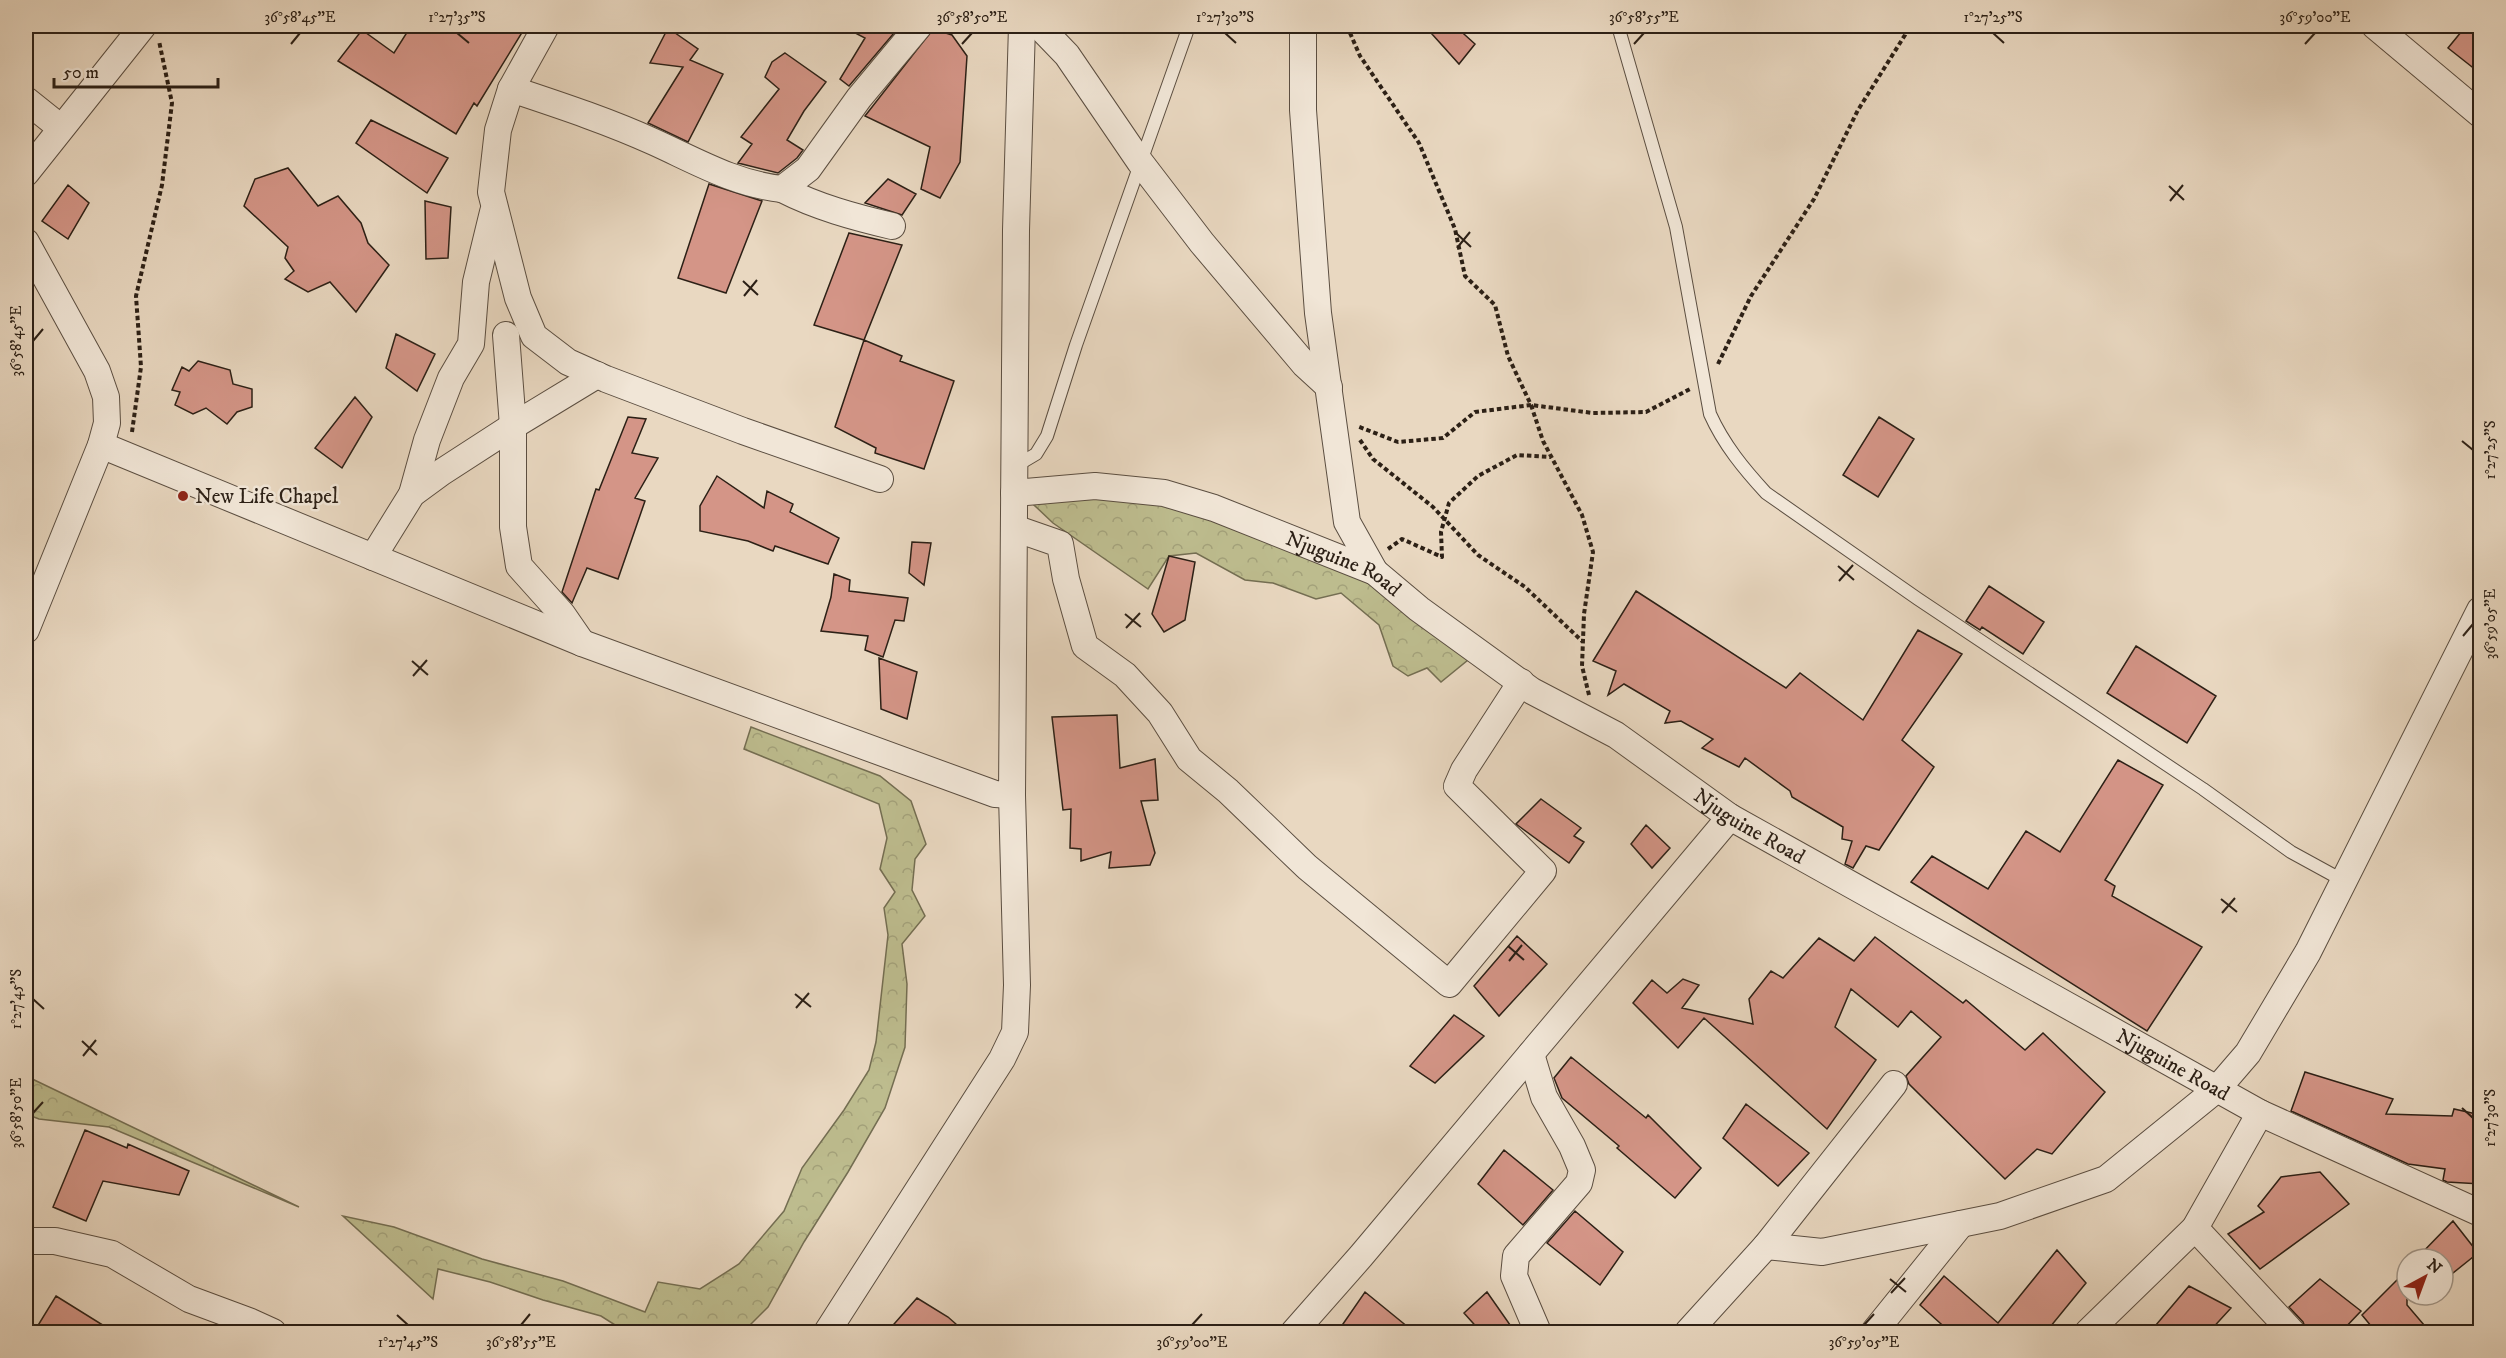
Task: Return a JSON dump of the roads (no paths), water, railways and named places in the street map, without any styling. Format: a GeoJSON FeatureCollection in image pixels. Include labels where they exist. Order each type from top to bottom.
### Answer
{"type":"FeatureCollection","features":[{"type":"Feature","properties":{"kind":"street"},"geometry":{"type":"LineString","coordinates":[[546,26],[511,89],[498,130],[491,192],[518,298],[534,336],[568,362],[597,375],[742,431],[880,479]]}},
{"type":"Feature","properties":{"kind":"street"},"geometry":{"type":"LineString","coordinates":[[782,189],[808,169],[858,98],[919,26]]}},
{"type":"Feature","properties":{"kind":"street"},"geometry":{"type":"LineString","coordinates":[[827,1332],[1002,1059],[1015,1032],[1017,985],[1012,795],[1014,467],[1016,230],[1022,26]]}},
{"type":"Feature","properties":{"kind":"street"},"geometry":{"type":"LineString","coordinates":[[1039,26],[1067,55],[1140,162],[1202,243],[1260,314],[1305,365],[1329,387]]}},
{"type":"Feature","properties":{"kind":"street"},"geometry":{"type":"LineString","coordinates":[[1303,26],[1303,110],[1318,313],[1329,387],[1340,419],[1347,522],[1372,567]]}},
{"type":"Feature","properties":{"kind":"street"},"geometry":{"type":"LineString","coordinates":[[2374,26],[2481,114]]}},
{"type":"Feature","properties":{"kind":"street"},"geometry":{"type":"LineString","coordinates":[[26,173],[61,128],[151,31]]}},
{"type":"Feature","properties":{"kind":"street"},"geometry":{"type":"LineString","coordinates":[[511,89],[652,141],[705,168],[735,180],[782,189],[804,200],[847,215],[892,226]]}},
{"type":"Feature","properties":{"kind":"street"},"geometry":{"type":"LineString","coordinates":[[26,100],[61,128]]}},
{"type":"Feature","properties":{"kind":"street"},"geometry":{"type":"LineString","coordinates":[[373,557],[412,494],[427,440],[451,378],[471,344],[476,282],[495,208]]}},
{"type":"Feature","properties":{"kind":"street"},"geometry":{"type":"LineString","coordinates":[[26,242],[97,371],[105,397],[107,423],[101,445],[26,630]]}},
{"type":"Feature","properties":{"kind":"street"},"geometry":{"type":"LineString","coordinates":[[472,333],[534,336]]}},
{"type":"Feature","properties":{"kind":"street"},"geometry":{"type":"LineString","coordinates":[[506,335],[513,426],[513,527],[519,566],[562,614],[582,643]]}},
{"type":"Feature","properties":{"kind":"street"},"geometry":{"type":"LineString","coordinates":[[412,494],[513,426],[597,375]]}},
{"type":"Feature","properties":{"kind":"street"},"geometry":{"type":"LineString","coordinates":[[101,445],[582,643],[995,794],[1012,795]]}},
{"type":"Feature","properties":{"kind":"street","name":"Njuguine Road"},"geometry":{"type":"LineString","coordinates":[[1014,493],[1095,486],[1175,496],[1214,508],[1372,567],[1419,609],[1532,691],[1616,735],[1730,817],[2260,1113],[2481,1213]]}},
{"type":"Feature","properties":{"kind":"street"},"geometry":{"type":"LineString","coordinates":[[1014,528],[1060,544],[1066,579],[1084,646],[1125,675],[1160,713],[1189,759],[1228,791],[1307,867],[1449,984],[1543,871],[1457,786],[1464,770],[1521,682]]}},
{"type":"Feature","properties":{"kind":"street"},"geometry":{"type":"LineString","coordinates":[[1766,1246],[1822,1252],[2000,1216],[2106,1179],[2217,1089],[2248,1053],[2308,952],[2481,610]]}},
{"type":"Feature","properties":{"kind":"street"},"geometry":{"type":"LineString","coordinates":[[1294,1332],[1730,817]]}},
{"type":"Feature","properties":{"kind":"street"},"geometry":{"type":"LineString","coordinates":[[1531,1054],[1544,1097],[1572,1146],[1582,1170],[1579,1183],[1516,1256],[1514,1276],[1538,1332]]}},
{"type":"Feature","properties":{"kind":"street"},"geometry":{"type":"LineString","coordinates":[[1688,1332],[1766,1246],[1894,1084]]}},
{"type":"Feature","properties":{"kind":"street"},"geometry":{"type":"LineString","coordinates":[[2088,1332],[2195,1228],[2260,1113]]}},
{"type":"Feature","properties":{"kind":"street"},"geometry":{"type":"LineString","coordinates":[[1874,1332],[1961,1224]]}},
{"type":"Feature","properties":{"kind":"street"},"geometry":{"type":"LineString","coordinates":[[2195,1228],[2284,1330]]}},
{"type":"Feature","properties":{"kind":"street"},"geometry":{"type":"LineString","coordinates":[[26,1241],[55,1241],[112,1254],[189,1299],[273,1332]]}},
{"type":"Feature","properties":{"kind":"lane"},"geometry":{"type":"LineString","coordinates":[[1014,467],[1036,454],[1047,436],[1076,345],[1189,26]]}},
{"type":"Feature","properties":{"kind":"lane"},"geometry":{"type":"LineString","coordinates":[[1618,26],[1676,228],[1710,414],[1719,434],[1748,474],[1766,493],[1918,599],[2203,789],[2291,852],[2344,880]]}},
{"type":"Feature","properties":{"kind":"place","name":"New Life Chapel"},"geometry":{"type":"Point","coordinates":[183,496]}}]}
